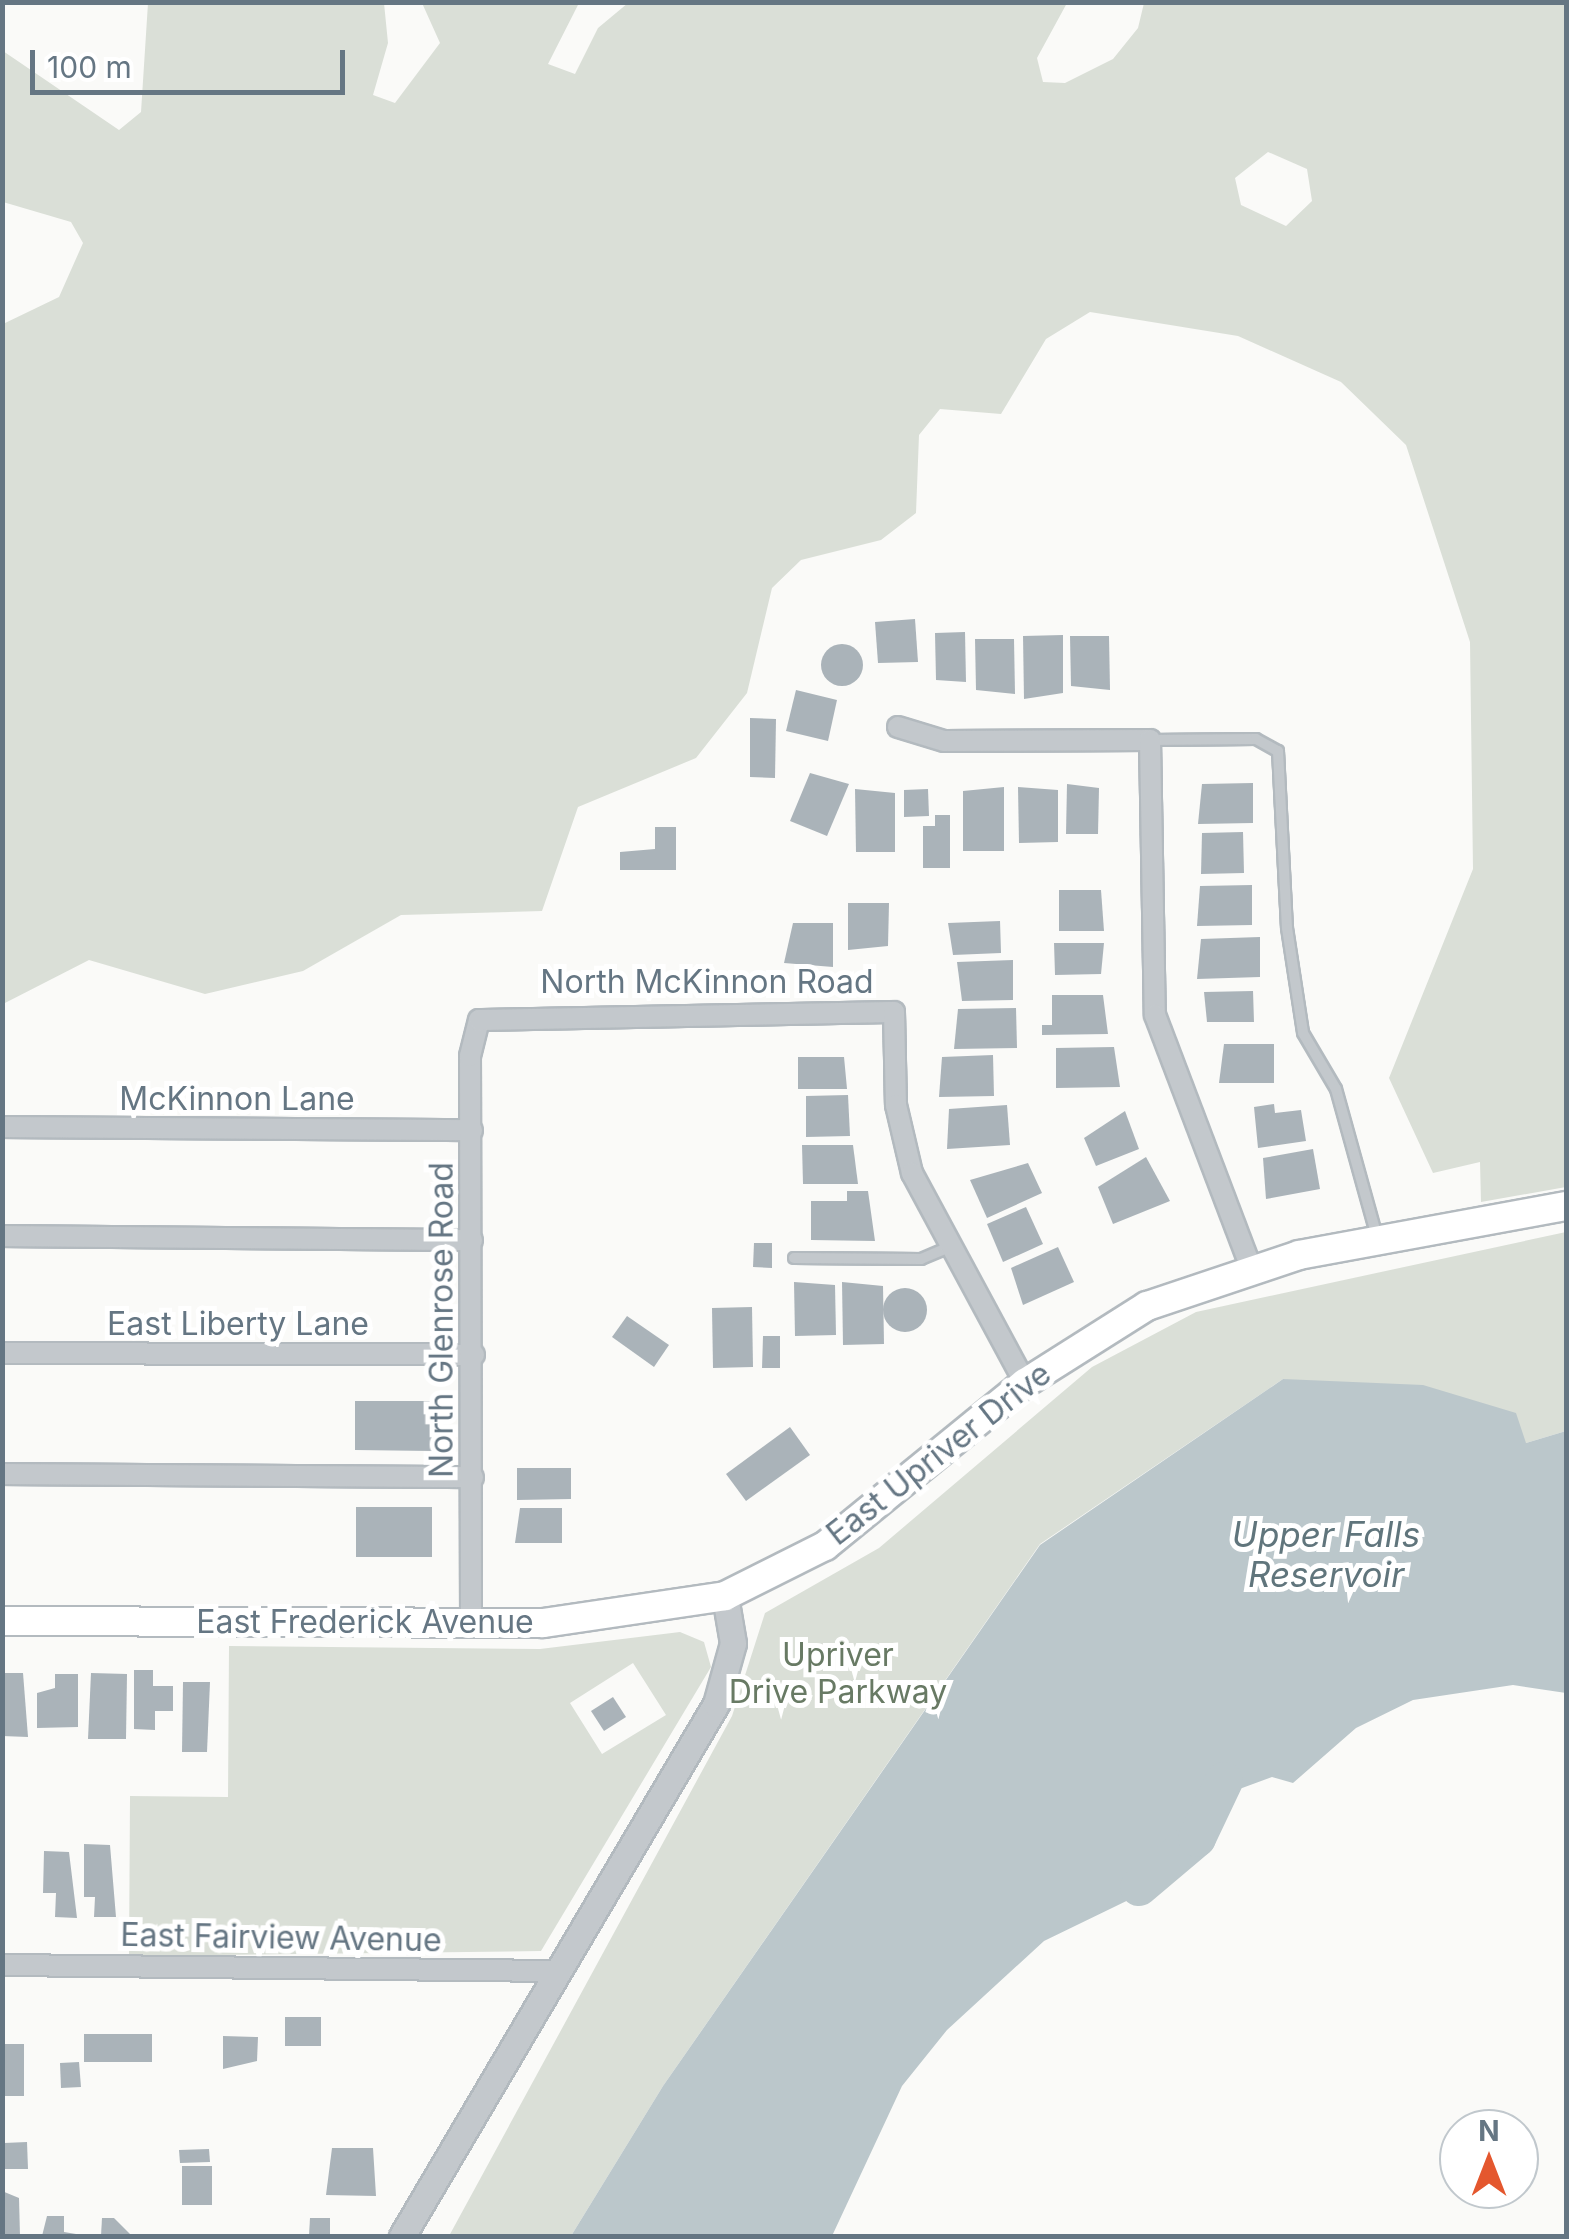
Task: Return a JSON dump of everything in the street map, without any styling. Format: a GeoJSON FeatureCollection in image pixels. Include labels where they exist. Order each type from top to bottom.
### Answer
{"type":"FeatureCollection","features":[{"type":"Feature","properties":{"kind":"main road","name":"East Upriver Drive"},"geometry":{"type":"LineString","coordinates":[[725,1596],[825,1546],[1025,1382],[1147,1306],[1252,1268],[1378,1240],[1566,1206]]}},
{"type":"Feature","properties":{"kind":"main road","name":"East Frederick Avenue"},"geometry":{"type":"LineString","coordinates":[[2,1621],[472,1622],[639,1614],[725,1596]]}},
{"type":"Feature","properties":{"kind":"street"},"geometry":{"type":"LineString","coordinates":[[898,728],[944,741],[1150,740],[1155,1015],[1252,1268]]}},
{"type":"Feature","properties":{"kind":"street","name":"North McKinnon Road"},"geometry":{"type":"LineString","coordinates":[[479,1020],[894,1012],[902,1140],[947,1248],[1025,1382]]}},
{"type":"Feature","properties":{"kind":"street","name":"North Glenrose Road"},"geometry":{"type":"LineString","coordinates":[[472,1622],[472,1130],[479,1020]]}},
{"type":"Feature","properties":{"kind":"street","name":"McKinnon Lane"},"geometry":{"type":"LineString","coordinates":[[2,1127],[472,1130]]}},
{"type":"Feature","properties":{"kind":"street"},"geometry":{"type":"LineString","coordinates":[[2,1236],[472,1240]]}},
{"type":"Feature","properties":{"kind":"street","name":"East Liberty Lane"},"geometry":{"type":"LineString","coordinates":[[2,1353],[474,1355]]}},
{"type":"Feature","properties":{"kind":"street"},"geometry":{"type":"LineString","coordinates":[[2,1474],[473,1477]]}},
{"type":"Feature","properties":{"kind":"street"},"geometry":{"type":"LineString","coordinates":[[402,2236],[716,1704],[732,1643],[725,1596]]}},
{"type":"Feature","properties":{"kind":"street","name":"East Fairview Avenue"},"geometry":{"type":"LineString","coordinates":[[2,1965],[558,1971]]}},
{"type":"Feature","properties":{"kind":"lane"},"geometry":{"type":"LineString","coordinates":[[1150,740],[1256,739],[1278,751],[1287,928],[1304,1033],[1336,1089],[1378,1240]]}},
{"type":"Feature","properties":{"kind":"lane"},"geometry":{"type":"LineString","coordinates":[[794,1258],[921,1259],[947,1248]]}},
{"type":"Feature","properties":{"kind":"green space"},"geometry":{"type":"Polygon","coordinates":[[[148,3],[384,3],[388,43],[373,95],[395,103],[440,43],[422,3],[579,3],[548,64],[575,74],[598,28],[628,3],[1067,3],[1037,58],[1043,82],[1065,83],[1113,59],[1138,28],[1144,3],[1566,3],[1566,1187],[1481,1202],[1480,1162],[1433,1173],[1389,1078],[1473,869],[1470,642],[1406,445],[1341,382],[1238,336],[1090,312],[1046,339],[1001,414],[940,409],[919,435],[916,513],[881,540],[801,560],[772,588],[747,693],[696,758],[578,807],[542,911],[401,915],[303,971],[205,994],[89,960],[3,1004],[3,324],[59,297],[83,243],[71,222],[3,202],[3,51],[119,130],[141,112],[148,3]],[[1268,152],[1235,178],[1241,205],[1286,226],[1312,201],[1307,169],[1268,152]]]}},
{"type":"Feature","properties":{"kind":"green space","name":"Upriver Drive Parkway"},"geometry":{"type":"Polygon","coordinates":[[[1566,1232],[1566,1431],[1526,1443],[1283,1379],[1040,1544],[663,2086],[571,2236],[449,2236],[732,1716],[765,1613],[879,1548],[1092,1367],[1196,1312],[1566,1232]]]}},
{"type":"Feature","properties":{"kind":"green space"},"geometry":{"type":"Polygon","coordinates":[[[680,1632],[704,1642],[711,1667],[541,1951],[129,1956],[130,1796],[228,1797],[229,1646],[540,1649],[680,1632]],[[633,1663],[570,1703],[602,1754],[666,1715],[633,1663]]]}},
{"type":"Feature","properties":{"kind":"water","name":"Upper Falls Reservoir"},"geometry":{"type":"Polygon","coordinates":[[[1283,1379],[1423,1385],[1516,1413],[1526,1443],[1566,1431],[1566,1693],[1513,1685],[1413,1700],[1356,1728],[1293,1783],[1272,1777],[1234,1791],[1145,1892],[1044,1941],[947,2030],[902,2086],[832,2236],[571,2236],[663,2086],[1040,1545],[1283,1379]]]}},
{"type":"Feature","properties":{"kind":"building"},"geometry":{"type":"Polygon","coordinates":[[[915,619],[918,662],[878,663],[875,622],[915,619]]]}},
{"type":"Feature","properties":{"kind":"building"},"geometry":{"type":"Polygon","coordinates":[[[965,632],[966,682],[936,680],[935,633],[965,632]]]}},
{"type":"Feature","properties":{"kind":"building"},"geometry":{"type":"Polygon","coordinates":[[[1063,635],[1063,693],[1024,699],[1023,636],[1063,635]]]}},
{"type":"Feature","properties":{"kind":"building"},"geometry":{"type":"Polygon","coordinates":[[[1070,636],[1109,636],[1110,690],[1071,686],[1070,636]]]}},
{"type":"Feature","properties":{"kind":"building"},"geometry":{"type":"Polygon","coordinates":[[[975,639],[1014,639],[1015,694],[976,690],[975,639]]]}},
{"type":"Feature","properties":{"kind":"building"},"geometry":{"type":"Polygon","coordinates":[[[842,644],[857,650],[863,665],[857,680],[842,686],[827,680],[821,665],[827,650],[842,644]]]}},
{"type":"Feature","properties":{"kind":"building"},"geometry":{"type":"Polygon","coordinates":[[[796,690],[837,700],[828,741],[786,731],[796,690]]]}},
{"type":"Feature","properties":{"kind":"building"},"geometry":{"type":"Polygon","coordinates":[[[750,718],[776,719],[775,778],[750,777],[750,718]]]}},
{"type":"Feature","properties":{"kind":"building"},"geometry":{"type":"Polygon","coordinates":[[[810,773],[849,784],[827,836],[790,821],[810,773]]]}},
{"type":"Feature","properties":{"kind":"building"},"geometry":{"type":"Polygon","coordinates":[[[1253,783],[1253,823],[1198,824],[1202,784],[1253,783]]]}},
{"type":"Feature","properties":{"kind":"building"},"geometry":{"type":"Polygon","coordinates":[[[1067,784],[1099,788],[1098,834],[1066,834],[1067,784]]]}},
{"type":"Feature","properties":{"kind":"building"},"geometry":{"type":"Polygon","coordinates":[[[1004,787],[1004,851],[963,851],[963,791],[1004,787]]]}},
{"type":"Feature","properties":{"kind":"building"},"geometry":{"type":"Polygon","coordinates":[[[1018,787],[1058,790],[1058,842],[1019,843],[1018,787]]]}},
{"type":"Feature","properties":{"kind":"building"},"geometry":{"type":"Polygon","coordinates":[[[855,789],[895,793],[895,852],[856,852],[855,789]]]}},
{"type":"Feature","properties":{"kind":"building"},"geometry":{"type":"Polygon","coordinates":[[[928,789],[929,816],[904,817],[904,790],[928,789]]]}},
{"type":"Feature","properties":{"kind":"building"},"geometry":{"type":"Polygon","coordinates":[[[935,815],[950,815],[950,868],[923,868],[923,826],[935,826],[935,815]]]}},
{"type":"Feature","properties":{"kind":"building"},"geometry":{"type":"Polygon","coordinates":[[[655,827],[676,827],[676,870],[620,870],[620,852],[655,849],[655,827]]]}},
{"type":"Feature","properties":{"kind":"building"},"geometry":{"type":"Polygon","coordinates":[[[1243,832],[1244,873],[1201,874],[1202,833],[1243,832]]]}},
{"type":"Feature","properties":{"kind":"building"},"geometry":{"type":"Polygon","coordinates":[[[1252,885],[1252,925],[1197,926],[1200,886],[1252,885]]]}},
{"type":"Feature","properties":{"kind":"building"},"geometry":{"type":"Polygon","coordinates":[[[1059,890],[1101,890],[1104,931],[1059,931],[1059,890]]]}},
{"type":"Feature","properties":{"kind":"building"},"geometry":{"type":"Polygon","coordinates":[[[848,903],[889,903],[888,946],[848,950],[848,903]]]}},
{"type":"Feature","properties":{"kind":"building"},"geometry":{"type":"Polygon","coordinates":[[[1000,921],[1001,953],[953,955],[948,923],[1000,921]]]}},
{"type":"Feature","properties":{"kind":"building"},"geometry":{"type":"Polygon","coordinates":[[[793,923],[833,923],[833,967],[784,963],[793,923]]]}},
{"type":"Feature","properties":{"kind":"building"},"geometry":{"type":"Polygon","coordinates":[[[1260,937],[1260,977],[1197,979],[1201,939],[1260,937]]]}},
{"type":"Feature","properties":{"kind":"building"},"geometry":{"type":"Polygon","coordinates":[[[1054,943],[1104,943],[1101,974],[1055,975],[1054,943]]]}},
{"type":"Feature","properties":{"kind":"building"},"geometry":{"type":"Polygon","coordinates":[[[1013,960],[1013,1000],[962,1001],[957,962],[1013,960]]]}},
{"type":"Feature","properties":{"kind":"building"},"geometry":{"type":"Polygon","coordinates":[[[1253,991],[1254,1022],[1207,1022],[1204,992],[1253,991]]]}},
{"type":"Feature","properties":{"kind":"building"},"geometry":{"type":"Polygon","coordinates":[[[1052,995],[1103,995],[1108,1034],[1042,1035],[1042,1025],[1052,1025],[1052,995]]]}},
{"type":"Feature","properties":{"kind":"building"},"geometry":{"type":"Polygon","coordinates":[[[1016,1008],[1017,1048],[954,1049],[958,1009],[1016,1008]]]}},
{"type":"Feature","properties":{"kind":"building"},"geometry":{"type":"Polygon","coordinates":[[[1224,1044],[1274,1044],[1274,1083],[1219,1083],[1224,1044]]]}},
{"type":"Feature","properties":{"kind":"building"},"geometry":{"type":"Polygon","coordinates":[[[1114,1047],[1120,1087],[1056,1088],[1056,1048],[1114,1047]]]}},
{"type":"Feature","properties":{"kind":"building"},"geometry":{"type":"Polygon","coordinates":[[[993,1055],[994,1096],[939,1097],[942,1057],[993,1055]]]}},
{"type":"Feature","properties":{"kind":"building"},"geometry":{"type":"Polygon","coordinates":[[[798,1057],[844,1057],[847,1089],[798,1089],[798,1057]]]}},
{"type":"Feature","properties":{"kind":"building"},"geometry":{"type":"Polygon","coordinates":[[[848,1095],[850,1136],[806,1137],[806,1096],[848,1095]]]}},
{"type":"Feature","properties":{"kind":"building"},"geometry":{"type":"Polygon","coordinates":[[[1274,1104],[1275,1113],[1301,1110],[1306,1141],[1258,1148],[1254,1107],[1274,1104]]]}},
{"type":"Feature","properties":{"kind":"building"},"geometry":{"type":"Polygon","coordinates":[[[1007,1105],[1010,1145],[947,1149],[949,1109],[1007,1105]]]}},
{"type":"Feature","properties":{"kind":"building"},"geometry":{"type":"Polygon","coordinates":[[[1125,1111],[1139,1149],[1096,1166],[1084,1138],[1125,1111]]]}},
{"type":"Feature","properties":{"kind":"building"},"geometry":{"type":"Polygon","coordinates":[[[802,1145],[853,1145],[858,1184],[803,1184],[802,1145]]]}},
{"type":"Feature","properties":{"kind":"building"},"geometry":{"type":"Polygon","coordinates":[[[1313,1149],[1320,1189],[1266,1199],[1263,1158],[1313,1149]]]}},
{"type":"Feature","properties":{"kind":"building"},"geometry":{"type":"Polygon","coordinates":[[[1146,1157],[1170,1201],[1113,1224],[1098,1187],[1146,1157]]]}},
{"type":"Feature","properties":{"kind":"building"},"geometry":{"type":"Polygon","coordinates":[[[1028,1163],[1042,1193],[987,1218],[970,1180],[1028,1163]]]}},
{"type":"Feature","properties":{"kind":"building"},"geometry":{"type":"Polygon","coordinates":[[[847,1191],[868,1191],[875,1241],[811,1240],[811,1201],[847,1201],[847,1191]]]}},
{"type":"Feature","properties":{"kind":"building"},"geometry":{"type":"Polygon","coordinates":[[[1026,1207],[1043,1244],[1003,1262],[987,1224],[1026,1207]]]}},
{"type":"Feature","properties":{"kind":"building"},"geometry":{"type":"Polygon","coordinates":[[[754,1243],[772,1243],[772,1268],[753,1267],[754,1243]]]}},
{"type":"Feature","properties":{"kind":"building"},"geometry":{"type":"Polygon","coordinates":[[[1058,1247],[1074,1282],[1023,1305],[1011,1268],[1058,1247]]]}},
{"type":"Feature","properties":{"kind":"building"},"geometry":{"type":"Polygon","coordinates":[[[794,1282],[835,1285],[836,1335],[795,1336],[794,1282]]]}},
{"type":"Feature","properties":{"kind":"building"},"geometry":{"type":"Polygon","coordinates":[[[842,1282],[883,1286],[884,1344],[843,1345],[842,1282]]]}},
{"type":"Feature","properties":{"kind":"building"},"geometry":{"type":"Polygon","coordinates":[[[905,1288],[921,1294],[927,1310],[921,1326],[905,1332],[889,1326],[883,1310],[889,1294],[905,1288]]]}},
{"type":"Feature","properties":{"kind":"building"},"geometry":{"type":"Polygon","coordinates":[[[752,1307],[753,1367],[713,1368],[712,1308],[752,1307]]]}},
{"type":"Feature","properties":{"kind":"building"},"geometry":{"type":"Polygon","coordinates":[[[627,1316],[669,1345],[654,1367],[612,1337],[627,1316]]]}},
{"type":"Feature","properties":{"kind":"building"},"geometry":{"type":"Polygon","coordinates":[[[763,1336],[780,1336],[780,1368],[762,1368],[763,1336]]]}},
{"type":"Feature","properties":{"kind":"building"},"geometry":{"type":"Polygon","coordinates":[[[355,1401],[432,1401],[432,1451],[355,1450],[355,1401]]]}},
{"type":"Feature","properties":{"kind":"building"},"geometry":{"type":"Polygon","coordinates":[[[790,1427],[810,1455],[746,1501],[726,1474],[790,1427]]]}},
{"type":"Feature","properties":{"kind":"building"},"geometry":{"type":"Polygon","coordinates":[[[517,1468],[571,1468],[571,1499],[517,1500],[517,1468]]]}},
{"type":"Feature","properties":{"kind":"building"},"geometry":{"type":"Polygon","coordinates":[[[356,1507],[432,1507],[432,1557],[356,1557],[356,1507]]]}},
{"type":"Feature","properties":{"kind":"building"},"geometry":{"type":"Polygon","coordinates":[[[520,1508],[562,1508],[562,1543],[515,1543],[520,1508]]]}},
{"type":"Feature","properties":{"kind":"building"},"geometry":{"type":"Polygon","coordinates":[[[134,1670],[153,1670],[153,1686],[173,1686],[173,1711],[155,1711],[155,1730],[134,1729],[134,1670]]]}},
{"type":"Feature","properties":{"kind":"building"},"geometry":{"type":"Polygon","coordinates":[[[2,1673],[23,1673],[28,1737],[2,1736],[2,1673]]]}},
{"type":"Feature","properties":{"kind":"building"},"geometry":{"type":"Polygon","coordinates":[[[91,1673],[127,1674],[126,1739],[88,1739],[91,1673]]]}},
{"type":"Feature","properties":{"kind":"building"},"geometry":{"type":"Polygon","coordinates":[[[55,1674],[78,1674],[78,1727],[37,1728],[37,1693],[55,1688],[55,1674]]]}},
{"type":"Feature","properties":{"kind":"building"},"geometry":{"type":"Polygon","coordinates":[[[183,1682],[210,1682],[207,1752],[182,1752],[183,1682]]]}},
{"type":"Feature","properties":{"kind":"building"},"geometry":{"type":"Polygon","coordinates":[[[613,1697],[626,1717],[604,1731],[591,1711],[613,1697]]]}},
{"type":"Feature","properties":{"kind":"building"},"geometry":{"type":"Polygon","coordinates":[[[84,1844],[110,1845],[116,1917],[94,1917],[95,1897],[84,1897],[84,1844]]]}},
{"type":"Feature","properties":{"kind":"building"},"geometry":{"type":"Polygon","coordinates":[[[44,1851],[69,1852],[77,1918],[55,1917],[56,1893],[43,1893],[44,1851]]]}},
{"type":"Feature","properties":{"kind":"building"},"geometry":{"type":"Polygon","coordinates":[[[285,2017],[321,2017],[321,2046],[285,2046],[285,2017]]]}},
{"type":"Feature","properties":{"kind":"building"},"geometry":{"type":"Polygon","coordinates":[[[84,2034],[152,2034],[152,2062],[84,2062],[84,2034]]]}},
{"type":"Feature","properties":{"kind":"building"},"geometry":{"type":"Polygon","coordinates":[[[223,2036],[258,2037],[257,2061],[223,2069],[223,2036]]]}},
{"type":"Feature","properties":{"kind":"building"},"geometry":{"type":"Polygon","coordinates":[[[2,2044],[24,2044],[24,2096],[2,2096],[2,2044]]]}},
{"type":"Feature","properties":{"kind":"building"},"geometry":{"type":"Polygon","coordinates":[[[79,2062],[81,2087],[61,2088],[60,2063],[79,2062]]]}},
{"type":"Feature","properties":{"kind":"building"},"geometry":{"type":"Polygon","coordinates":[[[27,2142],[28,2169],[5,2169],[4,2143],[27,2142]]]}},
{"type":"Feature","properties":{"kind":"building"},"geometry":{"type":"Polygon","coordinates":[[[332,2148],[373,2148],[376,2196],[326,2195],[332,2148]]]}},
{"type":"Feature","properties":{"kind":"building"},"geometry":{"type":"Polygon","coordinates":[[[209,2149],[210,2162],[180,2163],[179,2150],[209,2149]]]}},
{"type":"Feature","properties":{"kind":"building"},"geometry":{"type":"Polygon","coordinates":[[[182,2166],[212,2166],[212,2205],[182,2205],[182,2166]]]}},
{"type":"Feature","properties":{"kind":"building"},"geometry":{"type":"Polygon","coordinates":[[[2,2191],[19,2198],[20,2236],[2,2236],[2,2191]]]}},
{"type":"Feature","properties":{"kind":"building"},"geometry":{"type":"Polygon","coordinates":[[[47,2216],[64,2216],[64,2232],[88,2236],[42,2236],[47,2216]]]}},
{"type":"Feature","properties":{"kind":"building"},"geometry":{"type":"Polygon","coordinates":[[[102,2218],[114,2218],[132,2236],[101,2236],[102,2218]]]}},
{"type":"Feature","properties":{"kind":"building"},"geometry":{"type":"Polygon","coordinates":[[[310,2218],[330,2218],[330,2236],[309,2236],[310,2218]]]}},
{"type":"Feature","properties":{"kind":"waterway"},"geometry":{"type":"LineString","coordinates":[[1139,1887],[1197,1838],[1224,1781]]}}]}
